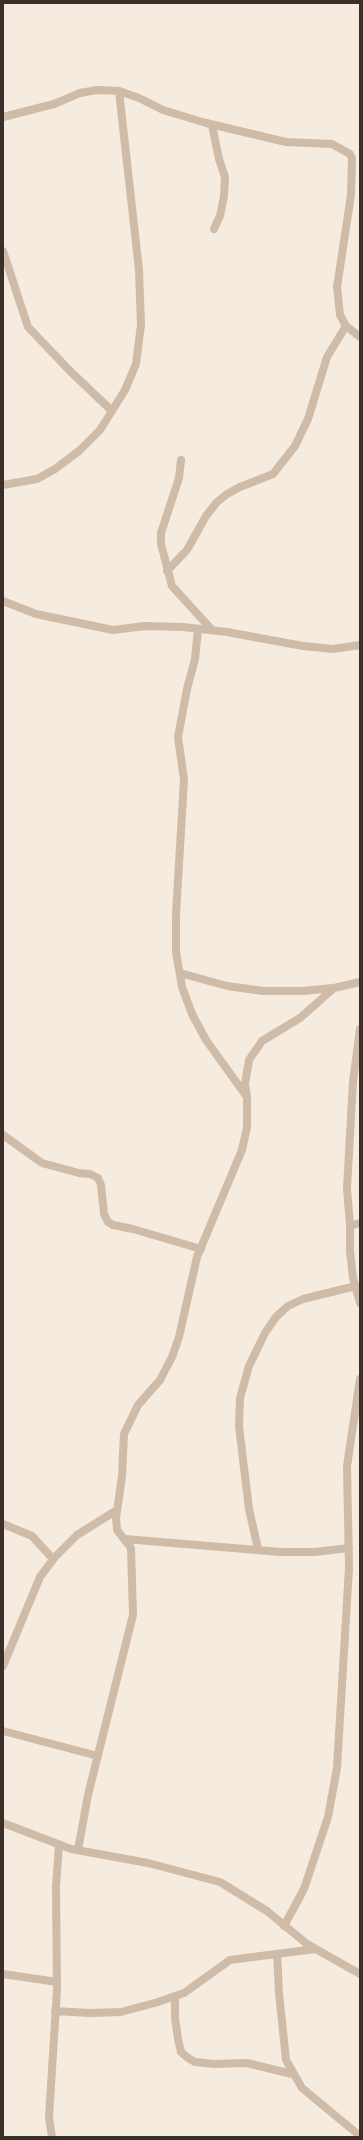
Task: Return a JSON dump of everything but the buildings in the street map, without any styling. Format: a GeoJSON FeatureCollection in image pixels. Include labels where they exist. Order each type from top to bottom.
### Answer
{"type":"FeatureCollection","features":[{"type":"Feature","properties":{"kind":"street"},"geometry":{"type":"LineString","coordinates":[[3,117],[54,104],[80,93],[97,90],[119,91],[139,98],[163,110],[212,125],[286,142],[332,144],[350,154],[352,158],[350,195],[337,287],[340,315],[346,326],[360,337]]}},
{"type":"Feature","properties":{"kind":"street"},"geometry":{"type":"LineString","coordinates":[[3,486],[37,479],[55,469],[79,451],[100,430],[125,390],[136,364],[141,325],[138,262],[119,91]]}},
{"type":"Feature","properties":{"kind":"street"},"geometry":{"type":"LineString","coordinates":[[212,125],[219,159],[225,177],[224,196],[220,216],[214,229]]}},
{"type":"Feature","properties":{"kind":"street"},"geometry":{"type":"LineString","coordinates":[[3,251],[28,327],[70,371],[112,411]]}},
{"type":"Feature","properties":{"kind":"street"},"geometry":{"type":"LineString","coordinates":[[168,571],[187,550],[206,516],[217,502],[227,494],[240,487],[273,474],[295,446],[308,419],[327,357],[346,326]]}},
{"type":"Feature","properties":{"kind":"street"},"geometry":{"type":"LineString","coordinates":[[181,460],[179,478],[161,533],[161,544],[172,586],[212,630]]}},
{"type":"Feature","properties":{"kind":"street"},"geometry":{"type":"LineString","coordinates":[[3,601],[36,614],[113,630],[145,626],[212,630],[334,649],[360,644]]}},
{"type":"Feature","properties":{"kind":"street"},"geometry":{"type":"LineString","coordinates":[[198,629],[194,659],[178,737],[184,780],[176,914],[176,952],[182,987],[192,1014],[206,1040],[248,1097]]}},
{"type":"Feature","properties":{"kind":"street"},"geometry":{"type":"LineString","coordinates":[[180,973],[226,986],[263,991],[303,991],[334,988],[360,982]]}},
{"type":"Feature","properties":{"kind":"street"},"geometry":{"type":"LineString","coordinates":[[78,1850],[98,1756],[133,1614],[131,1548],[117,1530],[117,1510],[122,1476],[124,1434],[138,1405],[160,1380],[172,1357],[179,1338],[201,1249],[242,1150],[247,1127],[248,1097],[245,1084],[249,1060],[262,1041],[300,1018],[334,988]]}},
{"type":"Feature","properties":{"kind":"street"},"geometry":{"type":"LineString","coordinates":[[360,1029],[353,1082],[348,1188],[350,1251],[360,1302]]}},
{"type":"Feature","properties":{"kind":"street"},"geometry":{"type":"LineString","coordinates":[[3,1135],[42,1163],[79,1173],[90,1174],[98,1178],[101,1186],[104,1214],[108,1222],[113,1226],[133,1229],[201,1249]]}},
{"type":"Feature","properties":{"kind":"street"},"geometry":{"type":"LineString","coordinates":[[350,1226],[360,1223]]}},
{"type":"Feature","properties":{"kind":"street"},"geometry":{"type":"LineString","coordinates":[[258,1549],[249,1509],[239,1426],[240,1398],[249,1366],[264,1333],[276,1317],[288,1306],[303,1299],[356,1286]]}},
{"type":"Feature","properties":{"kind":"street"},"geometry":{"type":"LineString","coordinates":[[284,1926],[304,1889],[328,1817],[337,1768],[349,1548],[347,1466],[360,1379]]}},
{"type":"Feature","properties":{"kind":"street"},"geometry":{"type":"LineString","coordinates":[[3,1666],[40,1577],[53,1559],[76,1535],[117,1510]]}},
{"type":"Feature","properties":{"kind":"street"},"geometry":{"type":"LineString","coordinates":[[3,1524],[32,1536],[53,1559]]}},
{"type":"Feature","properties":{"kind":"street"},"geometry":{"type":"LineString","coordinates":[[125,1539],[281,1552],[315,1552],[349,1548]]}},
{"type":"Feature","properties":{"kind":"street"},"geometry":{"type":"LineString","coordinates":[[3,1731],[98,1756]]}},
{"type":"Feature","properties":{"kind":"street"},"geometry":{"type":"LineString","coordinates":[[3,1823],[59,1845],[154,1865],[220,1882],[267,1911],[284,1926],[315,1949],[360,1974]]}},
{"type":"Feature","properties":{"kind":"street"},"geometry":{"type":"LineString","coordinates":[[52,2137],[49,2117],[57,1982],[56,1887],[59,1845]]}},
{"type":"Feature","properties":{"kind":"street"},"geometry":{"type":"LineString","coordinates":[[55,2011],[90,2013],[121,2012],[184,1993],[230,1960],[315,1949]]}},
{"type":"Feature","properties":{"kind":"street"},"geometry":{"type":"LineString","coordinates":[[277,1954],[279,1993],[286,2060],[292,2074],[302,2088],[360,2136]]}},
{"type":"Feature","properties":{"kind":"street"},"geometry":{"type":"LineString","coordinates":[[3,1974],[57,1982]]}},
{"type":"Feature","properties":{"kind":"street"},"geometry":{"type":"LineString","coordinates":[[175,1996],[175,2018],[178,2039],[181,2052],[188,2058],[195,2062],[215,2064],[247,2063],[292,2074]]}}]}
